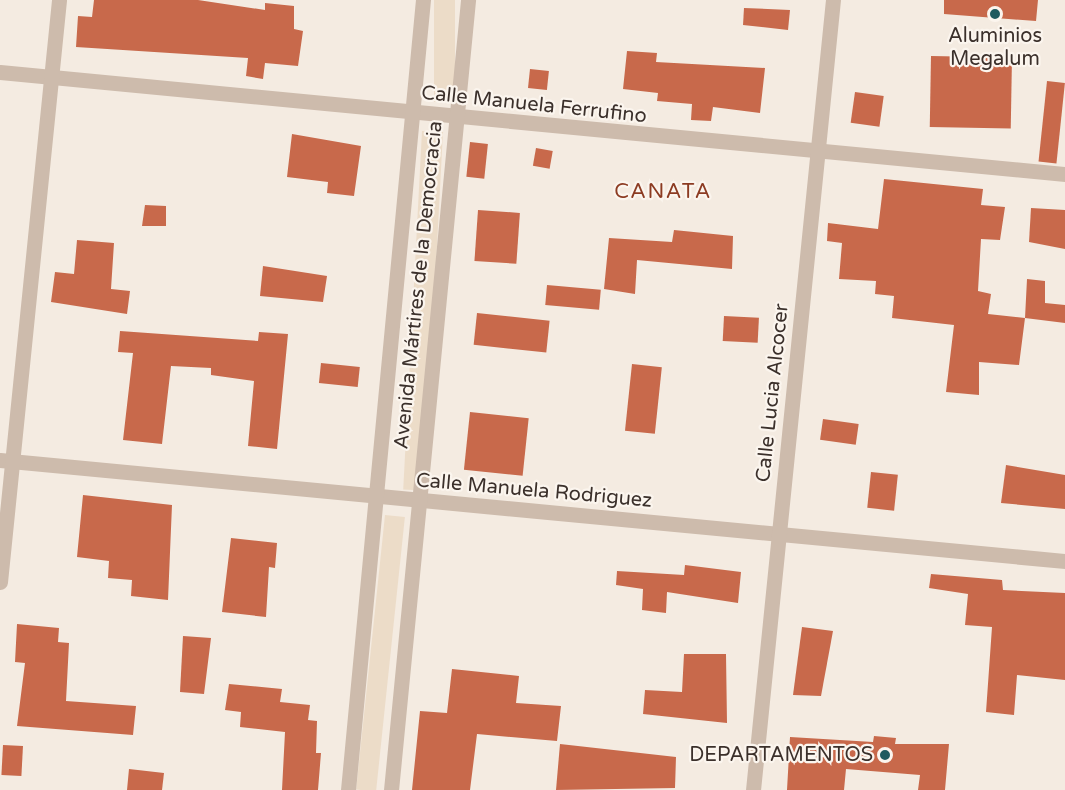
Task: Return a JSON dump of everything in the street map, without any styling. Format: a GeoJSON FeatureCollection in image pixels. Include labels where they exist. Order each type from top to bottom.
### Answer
{"type":"FeatureCollection","features":[{"type":"Feature","properties":{"kind":"street"},"geometry":{"type":"LineString","coordinates":[[0,582],[6,460],[59,0]]}},
{"type":"Feature","properties":{"kind":"street","name":"Avenida Mártires de la Democracia"},"geometry":{"type":"LineString","coordinates":[[348,790],[423,0]]}},
{"type":"Feature","properties":{"kind":"street","name":"Avenida Mártires de la Democracia"},"geometry":{"type":"LineString","coordinates":[[391,790],[468,0]]}},
{"type":"Feature","properties":{"kind":"street","name":"Calle Lucia Alcocer"},"geometry":{"type":"LineString","coordinates":[[753,790],[820,154],[833,0]]}},
{"type":"Feature","properties":{"kind":"street","name":"Calle Manuela Ferrufino"},"geometry":{"type":"LineString","coordinates":[[0,72],[820,154],[1065,174]]}},
{"type":"Feature","properties":{"kind":"street","name":"Calle Manuela Rodriguez"},"geometry":{"type":"LineString","coordinates":[[6,460],[1065,561]]}},
{"type":"Feature","properties":{"kind":"shaded area"},"geometry":{"type":"Polygon","coordinates":[[[434,0],[455,0],[455,102],[434,102],[434,0]]]}},
{"type":"Feature","properties":{"kind":"shaded area"},"geometry":{"type":"Polygon","coordinates":[[[422,131],[443,132],[424,491],[403,490],[422,131]]]}},
{"type":"Feature","properties":{"kind":"shaded area"},"geometry":{"type":"Polygon","coordinates":[[[385,515],[405,517],[376,790],[356,789],[385,515]]]}},
{"type":"Feature","properties":{"kind":"building"},"geometry":{"type":"Polygon","coordinates":[[[94,0],[198,0],[265,10],[265,3],[294,6],[294,29],[303,31],[298,66],[265,63],[263,79],[246,76],[248,58],[76,47],[78,16],[92,17],[94,0]]]}},
{"type":"Feature","properties":{"kind":"building","name":"Aluminios Megalum"},"geometry":{"type":"Polygon","coordinates":[[[944,0],[1038,0],[1036,21],[944,14],[944,0]]]}},
{"type":"Feature","properties":{"kind":"building"},"geometry":{"type":"Polygon","coordinates":[[[744,8],[790,10],[788,30],[743,25],[744,8]]]}},
{"type":"Feature","properties":{"kind":"building"},"geometry":{"type":"Polygon","coordinates":[[[627,51],[657,53],[656,62],[765,68],[760,113],[713,107],[711,121],[691,120],[692,104],[657,101],[658,93],[623,89],[627,51]]]}},
{"type":"Feature","properties":{"kind":"building"},"geometry":{"type":"Polygon","coordinates":[[[931,56],[1012,57],[1011,128],[930,127],[931,56]]]}},
{"type":"Feature","properties":{"kind":"building"},"geometry":{"type":"Polygon","coordinates":[[[530,69],[549,71],[547,90],[528,88],[530,69]]]}},
{"type":"Feature","properties":{"kind":"building"},"geometry":{"type":"Polygon","coordinates":[[[1047,81],[1065,83],[1056,163],[1039,162],[1047,81]]]}},
{"type":"Feature","properties":{"kind":"building"},"geometry":{"type":"Polygon","coordinates":[[[855,92],[884,96],[879,127],[851,123],[855,92]]]}},
{"type":"Feature","properties":{"kind":"building"},"geometry":{"type":"Polygon","coordinates":[[[292,134],[361,146],[354,196],[327,193],[328,182],[287,177],[292,134]]]}},
{"type":"Feature","properties":{"kind":"building"},"geometry":{"type":"Polygon","coordinates":[[[470,142],[488,144],[484,179],[466,177],[470,142]]]}},
{"type":"Feature","properties":{"kind":"building"},"geometry":{"type":"Polygon","coordinates":[[[536,148],[553,151],[550,169],[533,166],[536,148]]]}},
{"type":"Feature","properties":{"kind":"building"},"geometry":{"type":"Polygon","coordinates":[[[884,179],[983,189],[981,205],[1005,207],[1000,240],[981,239],[978,291],[991,294],[988,314],[1025,318],[1019,365],[979,362],[979,395],[946,392],[954,325],[892,318],[894,296],[875,294],[876,281],[839,279],[842,243],[827,241],[828,223],[878,229],[884,179]]]}},
{"type":"Feature","properties":{"kind":"building"},"geometry":{"type":"Polygon","coordinates":[[[145,205],[166,206],[166,226],[142,226],[145,205]]]}},
{"type":"Feature","properties":{"kind":"building"},"geometry":{"type":"Polygon","coordinates":[[[1031,208],[1065,210],[1065,249],[1029,242],[1031,208]]]}},
{"type":"Feature","properties":{"kind":"building"},"geometry":{"type":"Polygon","coordinates":[[[478,210],[520,213],[516,264],[474,261],[478,210]]]}},
{"type":"Feature","properties":{"kind":"building"},"geometry":{"type":"Polygon","coordinates":[[[674,230],[733,236],[732,269],[637,260],[635,294],[604,289],[609,238],[672,242],[674,230]]]}},
{"type":"Feature","properties":{"kind":"building"},"geometry":{"type":"Polygon","coordinates":[[[77,240],[114,243],[111,289],[130,291],[127,314],[51,302],[55,272],[74,274],[77,240]]]}},
{"type":"Feature","properties":{"kind":"building"},"geometry":{"type":"Polygon","coordinates":[[[263,266],[327,276],[323,302],[260,296],[263,266]]]}},
{"type":"Feature","properties":{"kind":"building"},"geometry":{"type":"Polygon","coordinates":[[[1027,279],[1045,281],[1045,303],[1065,305],[1065,323],[1025,318],[1027,279]]]}},
{"type":"Feature","properties":{"kind":"building"},"geometry":{"type":"Polygon","coordinates":[[[547,285],[601,290],[599,310],[545,305],[547,285]]]}},
{"type":"Feature","properties":{"kind":"building"},"geometry":{"type":"Polygon","coordinates":[[[477,313],[550,321],[546,352],[474,345],[477,313]]]}},
{"type":"Feature","properties":{"kind":"building"},"geometry":{"type":"Polygon","coordinates":[[[724,316],[759,318],[758,343],[723,341],[724,316]]]}},
{"type":"Feature","properties":{"kind":"building"},"geometry":{"type":"Polygon","coordinates":[[[120,331],[258,341],[259,332],[288,334],[277,449],[248,446],[254,381],[211,375],[211,368],[171,366],[162,444],[123,440],[133,353],[118,352],[120,331]]]}},
{"type":"Feature","properties":{"kind":"building"},"geometry":{"type":"Polygon","coordinates":[[[321,363],[360,367],[358,387],[319,383],[321,363]]]}},
{"type":"Feature","properties":{"kind":"building"},"geometry":{"type":"Polygon","coordinates":[[[632,364],[662,367],[655,434],[625,431],[632,364]]]}},
{"type":"Feature","properties":{"kind":"building"},"geometry":{"type":"Polygon","coordinates":[[[470,412],[529,418],[523,476],[464,470],[470,412]]]}},
{"type":"Feature","properties":{"kind":"building"},"geometry":{"type":"Polygon","coordinates":[[[823,419],[859,424],[856,445],[820,440],[823,419]]]}},
{"type":"Feature","properties":{"kind":"building"},"geometry":{"type":"Polygon","coordinates":[[[1006,465],[1065,475],[1065,509],[1001,503],[1006,465]]]}},
{"type":"Feature","properties":{"kind":"building"},"geometry":{"type":"Polygon","coordinates":[[[871,472],[898,475],[894,511],[867,508],[871,472]]]}},
{"type":"Feature","properties":{"kind":"building"},"geometry":{"type":"Polygon","coordinates":[[[83,495],[172,505],[168,600],[131,596],[132,580],[108,578],[109,561],[77,557],[83,495]]]}},
{"type":"Feature","properties":{"kind":"building"},"geometry":{"type":"Polygon","coordinates":[[[231,538],[277,543],[275,568],[269,567],[266,617],[222,612],[231,538]]]}},
{"type":"Feature","properties":{"kind":"building"},"geometry":{"type":"Polygon","coordinates":[[[685,565],[741,572],[738,603],[667,592],[666,613],[642,610],[643,589],[616,585],[617,571],[684,575],[685,565]]]}},
{"type":"Feature","properties":{"kind":"building"},"geometry":{"type":"Polygon","coordinates":[[[931,574],[1002,580],[1003,590],[1065,593],[1065,680],[1017,675],[1014,715],[986,712],[992,627],[965,625],[968,594],[929,588],[931,574]]]}},
{"type":"Feature","properties":{"kind":"building"},"geometry":{"type":"Polygon","coordinates":[[[17,624],[59,628],[58,642],[69,643],[66,701],[136,706],[133,735],[17,726],[25,663],[15,662],[17,624]]]}},
{"type":"Feature","properties":{"kind":"building"},"geometry":{"type":"Polygon","coordinates":[[[802,627],[833,631],[821,696],[793,695],[802,627]]]}},
{"type":"Feature","properties":{"kind":"building"},"geometry":{"type":"Polygon","coordinates":[[[183,636],[211,638],[204,694],[180,692],[183,636]]]}},
{"type":"Feature","properties":{"kind":"building"},"geometry":{"type":"Polygon","coordinates":[[[684,654],[726,654],[727,723],[643,714],[645,690],[682,692],[684,654]]]}},
{"type":"Feature","properties":{"kind":"building"},"geometry":{"type":"Polygon","coordinates":[[[452,669],[519,676],[516,703],[561,706],[557,741],[477,734],[470,790],[412,790],[420,711],[447,713],[452,669]]]}},
{"type":"Feature","properties":{"kind":"building"},"geometry":{"type":"Polygon","coordinates":[[[229,684],[282,689],[280,702],[310,705],[308,720],[317,721],[316,753],[321,753],[318,790],[282,790],[285,732],[240,727],[241,712],[225,710],[229,684]]]}},
{"type":"Feature","properties":{"kind":"building"},"geometry":{"type":"Polygon","coordinates":[[[874,736],[896,738],[895,744],[949,744],[945,790],[918,790],[920,775],[846,769],[844,790],[787,790],[790,737],[873,742],[874,736]]]}},
{"type":"Feature","properties":{"kind":"building"},"geometry":{"type":"Polygon","coordinates":[[[560,744],[676,757],[675,788],[556,790],[560,744]]]}},
{"type":"Feature","properties":{"kind":"building"},"geometry":{"type":"Polygon","coordinates":[[[3,745],[23,746],[21,776],[1,775],[3,745]]]}},
{"type":"Feature","properties":{"kind":"building"},"geometry":{"type":"Polygon","coordinates":[[[129,769],[164,773],[162,790],[127,790],[129,769]]]}},
{"type":"Feature","properties":{"kind":"place","name":"Aluminios Megalum"},"geometry":{"type":"Point","coordinates":[995,14]}},
{"type":"Feature","properties":{"kind":"place","name":"DEPARTAMENTOS"},"geometry":{"type":"Point","coordinates":[885,755]}},
{"type":"Feature","properties":{"kind":"district","name":"CANATA"},"geometry":{"type":"Point","coordinates":[663,192]}}]}
